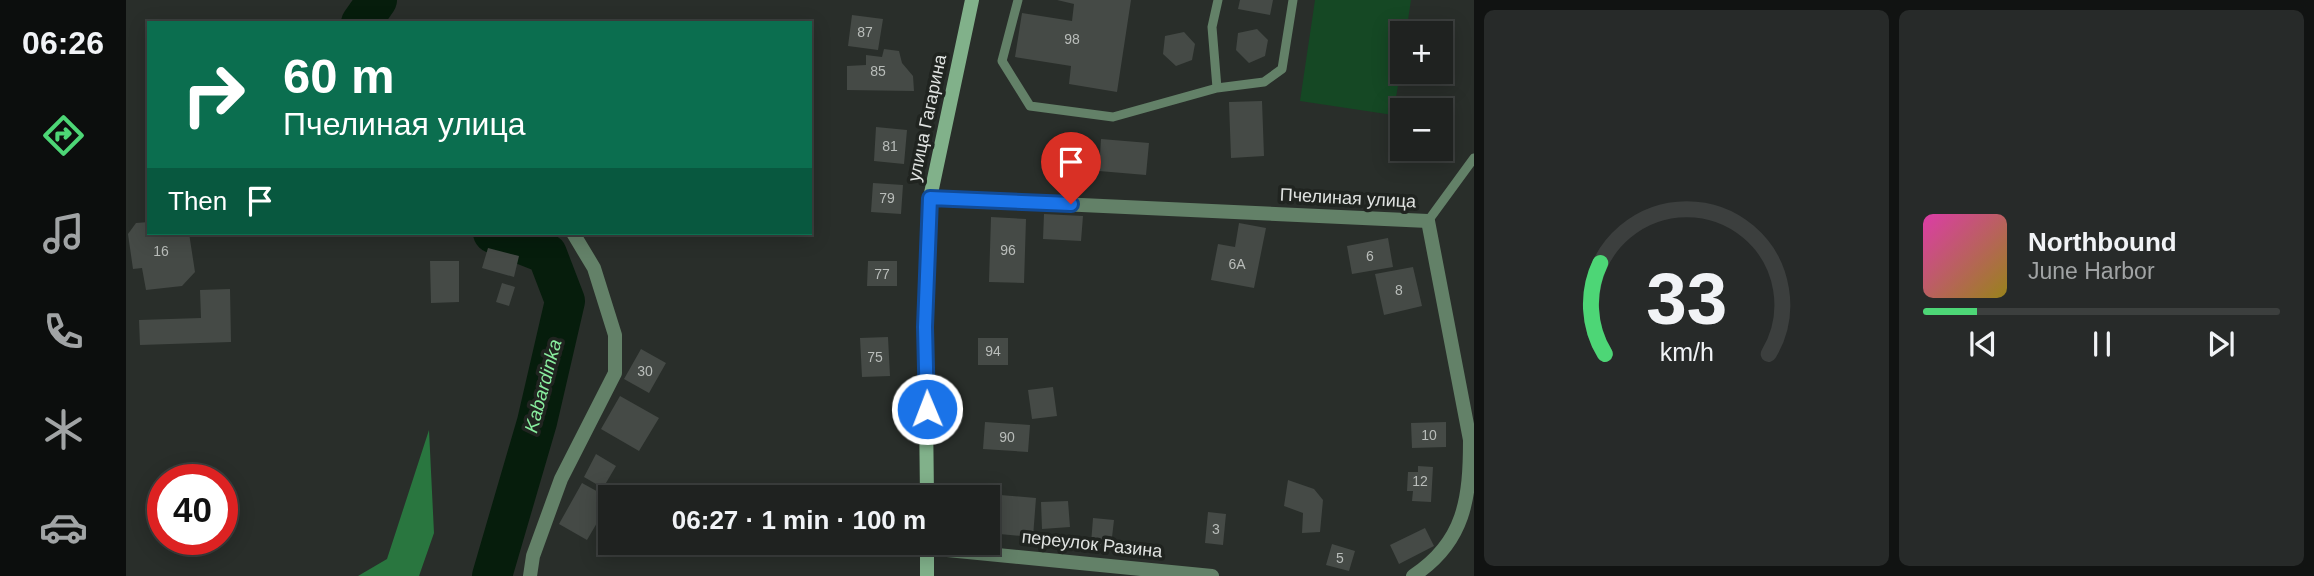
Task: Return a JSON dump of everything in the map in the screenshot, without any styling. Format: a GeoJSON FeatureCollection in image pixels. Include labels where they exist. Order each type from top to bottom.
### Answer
{"type":"FeatureCollection","features":[{"type":"Feature","properties":{"kind":"street","name":"улица Гагарина"},"geometry":{"type":"LineString","coordinates":[[928,485],[925,327],[930,198],[972,0]]}},
{"type":"Feature","properties":{"kind":"street","name":"Пчелиная улица"},"geometry":{"type":"LineString","coordinates":[[930,198],[1428,221],[1470,440],[1470,475],[1460,524],[1435,562],[1413,576]]}},
{"type":"Feature","properties":{"kind":"street"},"geometry":{"type":"LineString","coordinates":[[530,576],[533,556],[561,479],[615,373],[615,335],[594,268],[574,235]]}},
{"type":"Feature","properties":{"kind":"street","name":"переулок Разина"},"geometry":{"type":"LineString","coordinates":[[1000,553],[1212,576]]}},
{"type":"Feature","properties":{"kind":"street"},"geometry":{"type":"LineString","coordinates":[[928,555],[928,576]]}},
{"type":"Feature","properties":{"kind":"lane"},"geometry":{"type":"LineString","coordinates":[[1018,0],[1002,61],[1030,106],[1113,117],[1217,88],[1264,82],[1282,69],[1293,0]]}},
{"type":"Feature","properties":{"kind":"lane"},"geometry":{"type":"LineString","coordinates":[[1217,88],[1212,27],[1218,0]]}},
{"type":"Feature","properties":{"kind":"lane"},"geometry":{"type":"LineString","coordinates":[[1428,221],[1474,158]]}},
{"type":"Feature","properties":{"kind":"green space"},"geometry":{"type":"Polygon","coordinates":[[[1315,0],[1411,0],[1408,21],[1390,21],[1390,84],[1398,84],[1396,98],[1390,98],[1390,115],[1300,101],[1315,0]]]}},
{"type":"Feature","properties":{"kind":"green space"},"geometry":{"type":"Polygon","coordinates":[[[429,430],[434,533],[419,576],[358,576],[387,559],[429,430]]]}},
{"type":"Feature","properties":{"kind":"building"},"geometry":{"type":"Polygon","coordinates":[[[1057,0],[1131,0],[1117,92],[1069,84],[1071,66],[1015,57],[1022,13],[1072,21],[1074,4],[1057,0]]]}},
{"type":"Feature","properties":{"kind":"building"},"geometry":{"type":"Polygon","coordinates":[[[1240,0],[1273,0],[1270,15],[1238,9],[1240,0]]]}},
{"type":"Feature","properties":{"kind":"building"},"geometry":{"type":"Polygon","coordinates":[[[852,15],[883,19],[878,50],[848,46],[852,15]]]}},
{"type":"Feature","properties":{"kind":"building"},"geometry":{"type":"Polygon","coordinates":[[[1257,29],[1268,40],[1265,56],[1249,63],[1236,50],[1238,33],[1257,29]]]}},
{"type":"Feature","properties":{"kind":"building"},"geometry":{"type":"Polygon","coordinates":[[[1184,32],[1195,44],[1192,60],[1176,66],[1163,54],[1165,36],[1184,32]]]}},
{"type":"Feature","properties":{"kind":"building"},"geometry":{"type":"Polygon","coordinates":[[[884,49],[899,51],[902,63],[913,76],[914,91],[847,90],[847,66],[866,65],[866,55],[882,57],[884,49]]]}},
{"type":"Feature","properties":{"kind":"building"},"geometry":{"type":"Polygon","coordinates":[[[1262,101],[1264,156],[1231,158],[1229,102],[1262,101]]]}},
{"type":"Feature","properties":{"kind":"building"},"geometry":{"type":"Polygon","coordinates":[[[876,127],[907,130],[904,164],[874,161],[876,127]]]}},
{"type":"Feature","properties":{"kind":"building"},"geometry":{"type":"Polygon","coordinates":[[[1101,139],[1149,143],[1146,175],[1099,171],[1101,139]]]}},
{"type":"Feature","properties":{"kind":"building"},"geometry":{"type":"Polygon","coordinates":[[[873,183],[903,185],[901,214],[871,212],[873,183]]]}},
{"type":"Feature","properties":{"kind":"building"},"geometry":{"type":"Polygon","coordinates":[[[1044,214],[1083,216],[1081,241],[1043,239],[1044,214]]]}},
{"type":"Feature","properties":{"kind":"building"},"geometry":{"type":"Polygon","coordinates":[[[991,217],[1026,219],[1024,283],[989,282],[991,217]]]}},
{"type":"Feature","properties":{"kind":"building"},"geometry":{"type":"Polygon","coordinates":[[[147,222],[147,235],[189,235],[195,272],[182,286],[146,290],[142,268],[133,269],[128,234],[136,223],[147,222]]]}},
{"type":"Feature","properties":{"kind":"building"},"geometry":{"type":"Polygon","coordinates":[[[1239,223],[1266,228],[1254,288],[1211,280],[1218,244],[1235,247],[1239,223]]]}},
{"type":"Feature","properties":{"kind":"building"},"geometry":{"type":"Polygon","coordinates":[[[1388,238],[1393,267],[1352,274],[1347,246],[1388,238]]]}},
{"type":"Feature","properties":{"kind":"building"},"geometry":{"type":"Polygon","coordinates":[[[488,248],[519,256],[514,277],[482,268],[488,248]]]}},
{"type":"Feature","properties":{"kind":"building"},"geometry":{"type":"Polygon","coordinates":[[[430,261],[459,261],[459,302],[431,303],[430,261]]]}},
{"type":"Feature","properties":{"kind":"building"},"geometry":{"type":"Polygon","coordinates":[[[868,261],[897,261],[897,286],[867,286],[868,261]]]}},
{"type":"Feature","properties":{"kind":"building"},"geometry":{"type":"Polygon","coordinates":[[[1413,267],[1422,306],[1384,315],[1375,274],[1413,267]]]}},
{"type":"Feature","properties":{"kind":"building"},"geometry":{"type":"Polygon","coordinates":[[[502,283],[515,287],[509,306],[496,302],[502,283]]]}},
{"type":"Feature","properties":{"kind":"building"},"geometry":{"type":"Polygon","coordinates":[[[230,289],[231,342],[140,345],[139,320],[201,318],[200,290],[230,289]]]}},
{"type":"Feature","properties":{"kind":"building"},"geometry":{"type":"Polygon","coordinates":[[[888,337],[890,376],[862,377],[860,338],[888,337]]]}},
{"type":"Feature","properties":{"kind":"building"},"geometry":{"type":"Polygon","coordinates":[[[978,338],[1008,338],[1008,365],[978,365],[978,338]]]}},
{"type":"Feature","properties":{"kind":"building"},"geometry":{"type":"Polygon","coordinates":[[[641,349],[666,363],[649,393],[624,379],[641,349]]]}},
{"type":"Feature","properties":{"kind":"building"},"geometry":{"type":"Polygon","coordinates":[[[1053,387],[1057,416],[1032,419],[1028,390],[1053,387]]]}},
{"type":"Feature","properties":{"kind":"building"},"geometry":{"type":"Polygon","coordinates":[[[620,396],[659,418],[639,451],[601,429],[620,396]]]}},
{"type":"Feature","properties":{"kind":"building"},"geometry":{"type":"Polygon","coordinates":[[[985,422],[1030,425],[1028,452],[983,449],[985,422]]]}},
{"type":"Feature","properties":{"kind":"building"},"geometry":{"type":"Polygon","coordinates":[[[1446,422],[1446,447],[1412,448],[1411,423],[1446,422]]]}},
{"type":"Feature","properties":{"kind":"building"},"geometry":{"type":"Polygon","coordinates":[[[596,454],[616,466],[605,485],[598,485],[584,477],[596,454]]]}},
{"type":"Feature","properties":{"kind":"building"},"geometry":{"type":"Polygon","coordinates":[[[1418,466],[1433,467],[1431,502],[1412,501],[1413,491],[1407,491],[1408,472],[1418,472],[1418,466]]]}},
{"type":"Feature","properties":{"kind":"building"},"geometry":{"type":"Polygon","coordinates":[[[1288,480],[1314,489],[1323,500],[1320,532],[1302,533],[1303,513],[1284,506],[1288,480]]]}},
{"type":"Feature","properties":{"kind":"building"},"geometry":{"type":"Polygon","coordinates":[[[582,483],[598,492],[598,521],[587,540],[559,524],[582,483]]]}},
{"type":"Feature","properties":{"kind":"building"},"geometry":{"type":"Polygon","coordinates":[[[1000,495],[1036,498],[1033,537],[1000,534],[1000,495]]]}},
{"type":"Feature","properties":{"kind":"building"},"geometry":{"type":"Polygon","coordinates":[[[1068,501],[1070,527],[1042,529],[1041,502],[1068,501]]]}},
{"type":"Feature","properties":{"kind":"building"},"geometry":{"type":"Polygon","coordinates":[[[1208,512],[1226,514],[1223,545],[1205,543],[1208,512]]]}},
{"type":"Feature","properties":{"kind":"building"},"geometry":{"type":"Polygon","coordinates":[[[1093,518],[1114,520],[1111,546],[1091,544],[1093,518]]]}},
{"type":"Feature","properties":{"kind":"building"},"geometry":{"type":"Polygon","coordinates":[[[1425,528],[1434,546],[1399,564],[1390,545],[1425,528]]]}},
{"type":"Feature","properties":{"kind":"building"},"geometry":{"type":"Polygon","coordinates":[[[1332,544],[1355,551],[1349,571],[1326,565],[1332,544]]]}},
{"type":"Feature","properties":{"kind":"waterway","name":"Kabardinka"},"geometry":{"type":"LineString","coordinates":[[362,21],[377,0]]}},
{"type":"Feature","properties":{"kind":"waterway","name":"Kabardinka"},"geometry":{"type":"LineString","coordinates":[[492,576],[537,422],[565,301],[547,254],[498,235]]}},
{"type":"Feature","properties":{"kind":"route"},"geometry":{"type":"LineString","coordinates":[[927,409],[925,327],[930,198],[1071,204]]}}]}
